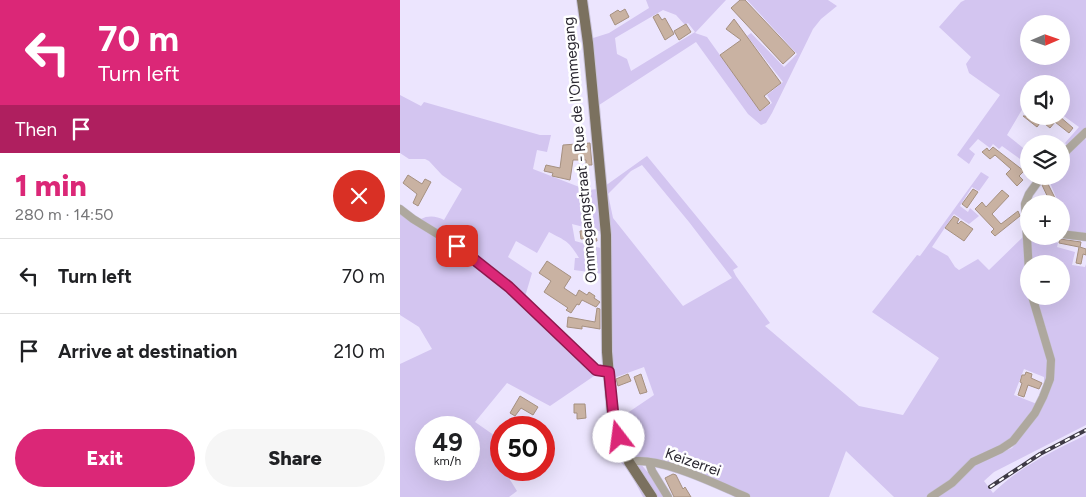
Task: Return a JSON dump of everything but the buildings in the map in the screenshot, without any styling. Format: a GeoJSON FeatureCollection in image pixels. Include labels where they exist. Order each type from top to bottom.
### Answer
{"type":"FeatureCollection","features":[{"type":"Feature","properties":{"kind":"main road","name":"Ommegangstraat - Rue de l'Ommegang"},"geometry":{"type":"LineString","coordinates":[[582,0],[588,43],[606,235],[609,372],[614,421],[630,462],[652,497]]}},
{"type":"Feature","properties":{"kind":"street"},"geometry":{"type":"LineString","coordinates":[[1070,147],[1086,132]]}},
{"type":"Feature","properties":{"kind":"street"},"geometry":{"type":"LineString","coordinates":[[400,209],[469,254],[509,287],[596,370],[609,372]]}},
{"type":"Feature","properties":{"kind":"street"},"geometry":{"type":"LineString","coordinates":[[1070,235],[1086,237]]}},
{"type":"Feature","properties":{"kind":"street"},"geometry":{"type":"LineString","coordinates":[[931,497],[952,483],[973,462],[1013,442],[1043,398],[1050,379],[1051,360],[1035,305]]}},
{"type":"Feature","properties":{"kind":"street","name":"Keizerrei"},"geometry":{"type":"LineString","coordinates":[[630,462],[638,460],[679,469],[746,497]]}},
{"type":"Feature","properties":{"kind":"street"},"geometry":{"type":"LineString","coordinates":[[649,462],[652,471],[668,497]]}},
{"type":"Feature","properties":{"kind":"shaded area"},"geometry":{"type":"Polygon","coordinates":[[[646,0],[726,0],[695,33],[707,37],[760,111],[772,103],[767,95],[783,82],[747,36],[751,33],[784,67],[797,54],[747,0],[828,0],[837,6],[821,19],[813,29],[772,113],[766,123],[761,125],[748,114],[696,42],[596,107],[590,39],[609,33],[649,8],[646,0]],[[663,10],[615,38],[617,54],[627,59],[631,71],[695,32],[688,23],[685,25],[676,15],[663,10]]]}},
{"type":"Feature","properties":{"kind":"shaded area"},"geometry":{"type":"Polygon","coordinates":[[[965,0],[1086,0],[1086,129],[1070,144],[1070,137],[1079,127],[1070,120],[1070,75],[1020,75],[1020,113],[1007,135],[1020,145],[1020,159],[1002,146],[999,149],[993,144],[990,148],[978,139],[969,149],[975,154],[969,164],[957,155],[1000,95],[969,73],[966,64],[971,57],[939,27],[965,0]]]}},
{"type":"Feature","properties":{"kind":"shaded area"},"geometry":{"type":"Polygon","coordinates":[[[400,95],[421,106],[424,102],[540,135],[551,135],[547,152],[537,150],[533,169],[587,190],[599,189],[603,232],[572,224],[575,241],[604,249],[604,274],[574,270],[575,258],[579,258],[576,252],[567,242],[549,232],[537,253],[516,241],[508,257],[532,273],[524,300],[421,222],[421,219],[430,217],[444,220],[462,189],[442,175],[429,161],[425,159],[409,159],[400,153],[400,95]]]}},
{"type":"Feature","properties":{"kind":"shaded area"},"geometry":{"type":"Polygon","coordinates":[[[1084,137],[1086,140],[1086,236],[1070,234],[1070,195],[1055,195],[1051,185],[1070,185],[1070,151],[1084,137]]]}},
{"type":"Feature","properties":{"kind":"shaded area"},"geometry":{"type":"Polygon","coordinates":[[[647,156],[738,267],[733,270],[736,276],[770,323],[765,326],[859,406],[903,415],[939,358],[872,312],[917,255],[920,256],[981,172],[989,177],[979,191],[972,187],[960,206],[968,212],[970,208],[979,216],[969,224],[954,214],[932,247],[948,256],[959,270],[978,259],[989,270],[1020,240],[1020,245],[1025,245],[1026,255],[1020,255],[1020,305],[1032,305],[1048,355],[1046,383],[1044,382],[1044,377],[1024,369],[1014,395],[1037,404],[1011,440],[928,497],[894,497],[846,451],[829,497],[751,497],[671,465],[629,455],[617,420],[654,395],[644,367],[611,379],[605,186],[647,156]],[[642,165],[631,171],[608,194],[613,218],[683,306],[732,278],[642,165]]]}},
{"type":"Feature","properties":{"kind":"shaded area"},"geometry":{"type":"Polygon","coordinates":[[[400,213],[450,244],[488,272],[597,374],[550,406],[507,383],[480,416],[415,416],[415,481],[480,481],[480,425],[490,432],[490,481],[511,481],[517,491],[509,497],[400,497],[400,364],[432,349],[419,327],[400,315],[400,213]]]}},
{"type":"Feature","properties":{"kind":"shaded area"},"geometry":{"type":"Polygon","coordinates":[[[1030,245],[1058,245],[1057,247],[1075,252],[1072,265],[1085,267],[1086,264],[1086,425],[994,472],[984,481],[993,493],[1025,468],[1049,453],[1086,435],[1086,497],[935,497],[976,463],[1012,448],[1038,414],[1052,375],[1038,305],[1070,305],[1070,255],[1030,255],[1030,245]]]}},
{"type":"Feature","properties":{"kind":"shaded area"},"geometry":{"type":"Polygon","coordinates":[[[609,415],[649,497],[643,497],[626,465],[624,466],[596,432],[609,415]]]}},
{"type":"Feature","properties":{"kind":"shaded area"},"geometry":{"type":"Polygon","coordinates":[[[640,463],[664,497],[656,497],[637,467],[637,464],[640,463]]]}},
{"type":"Feature","properties":{"kind":"railway"},"geometry":{"type":"LineString","coordinates":[[990,487],[1040,454],[1086,430]]}},
{"type":"Feature","properties":{"kind":"route"},"geometry":{"type":"LineString","coordinates":[[457,246],[509,287],[596,370],[609,372],[610,397],[619,437]]}}]}
